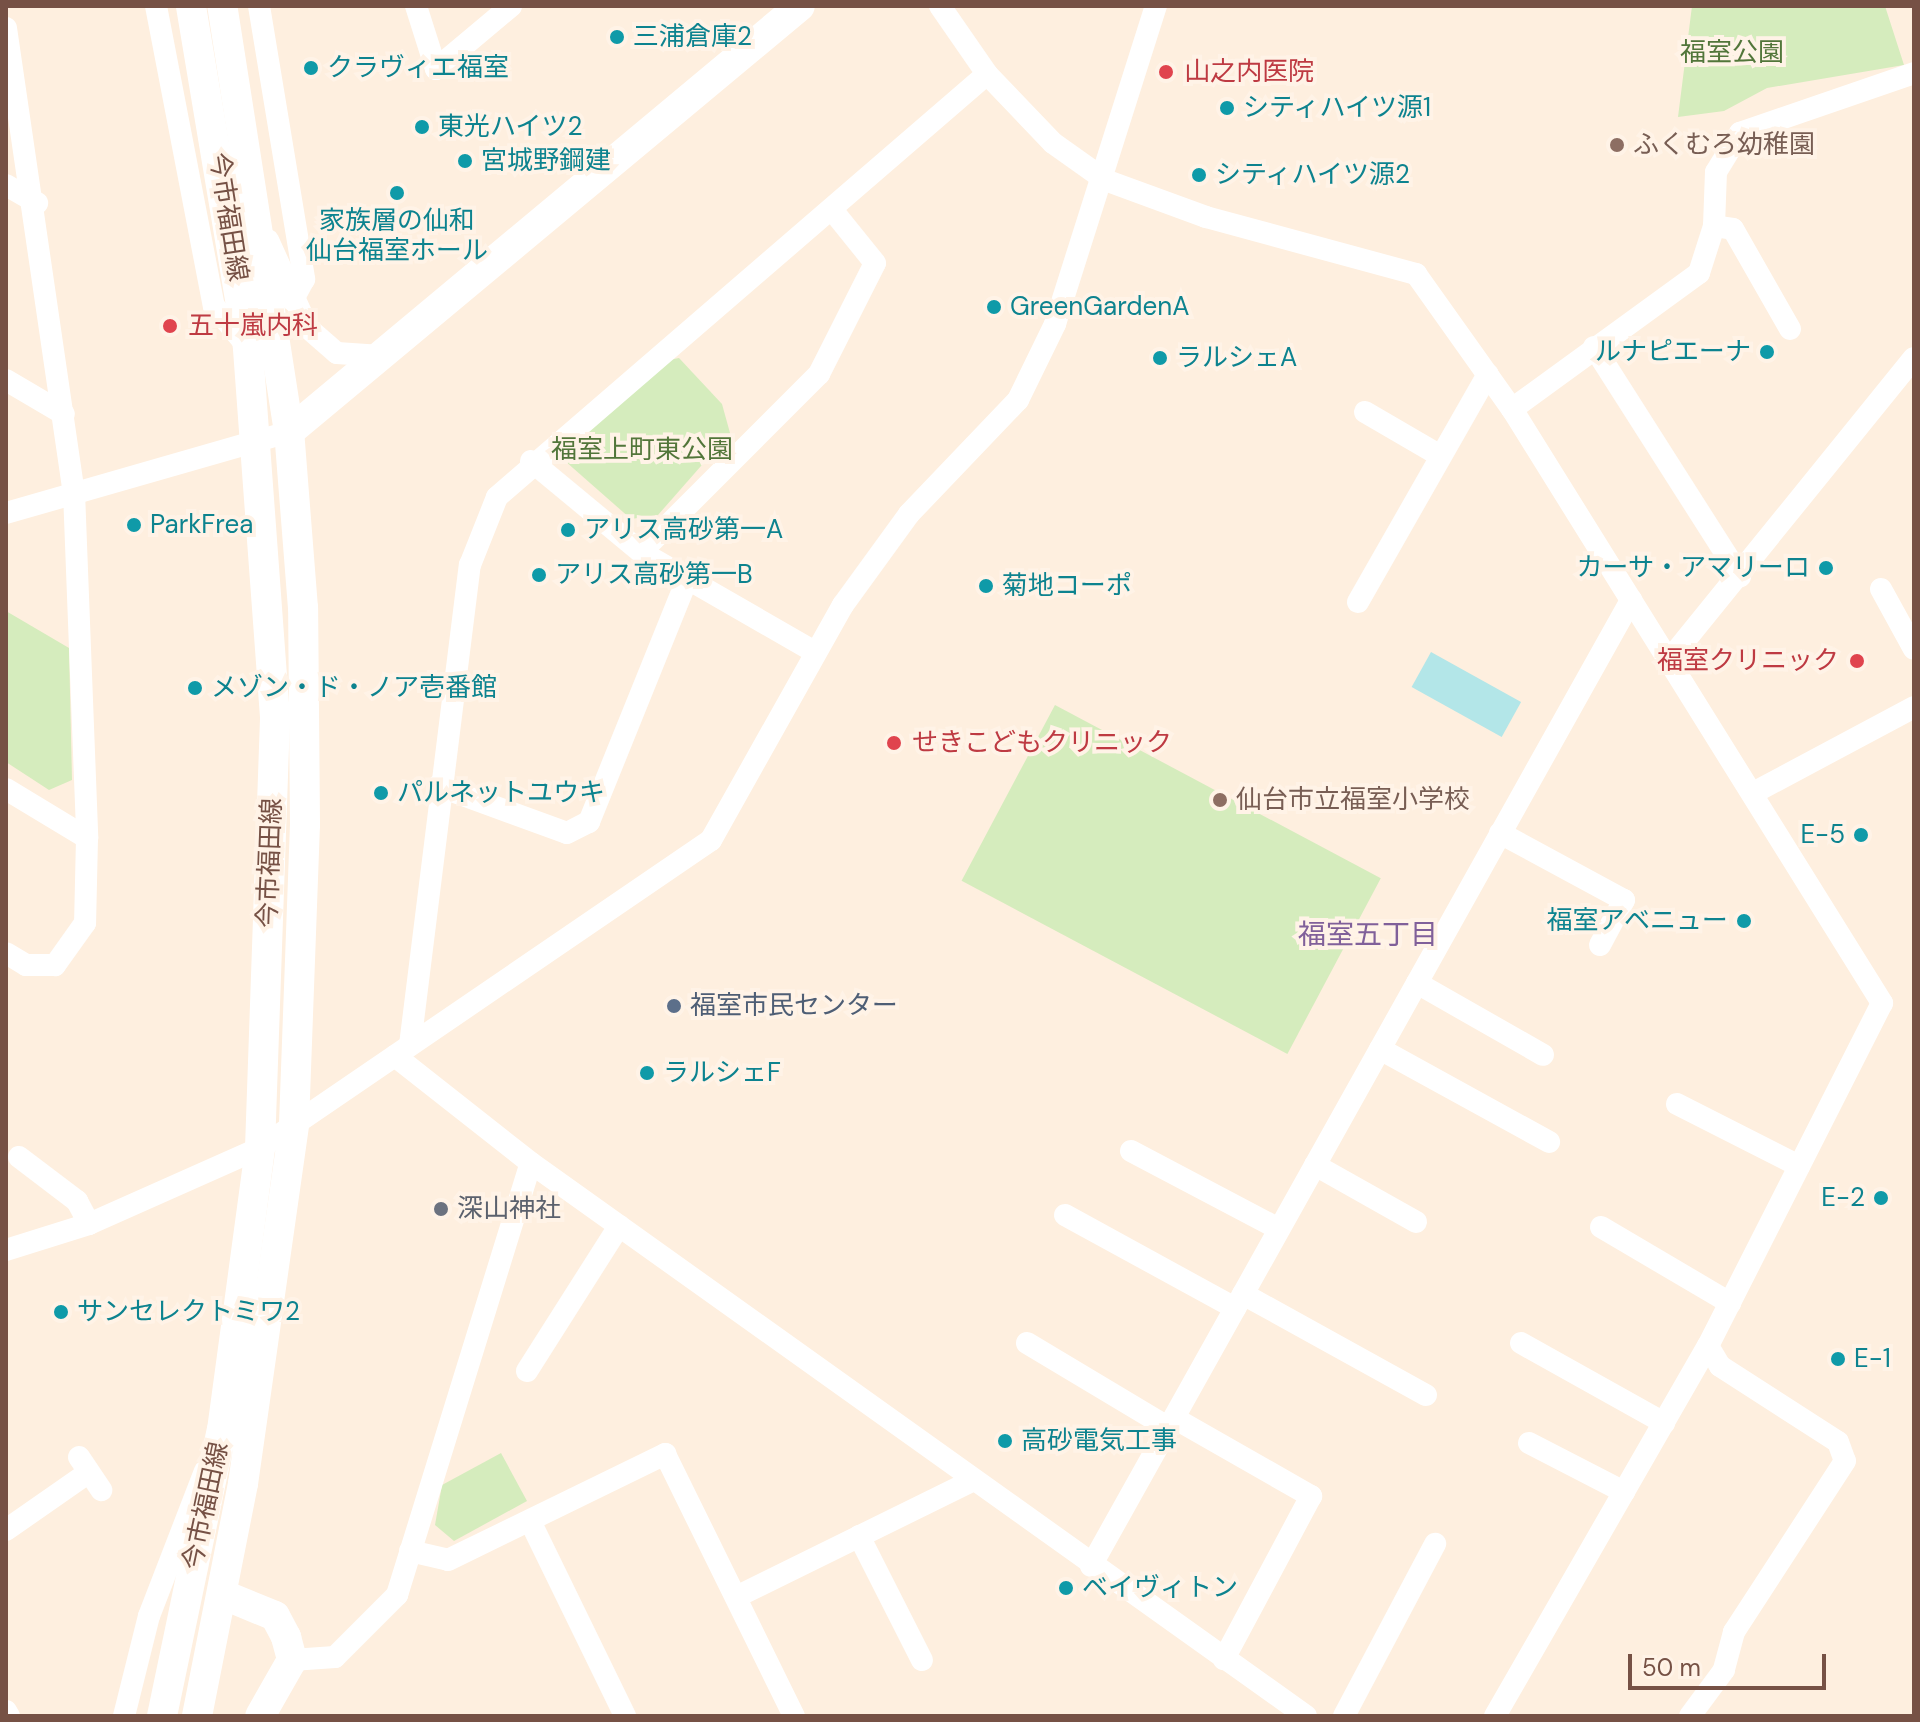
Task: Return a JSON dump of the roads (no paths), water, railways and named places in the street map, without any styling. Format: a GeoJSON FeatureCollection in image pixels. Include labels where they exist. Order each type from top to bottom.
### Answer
{"type":"FeatureCollection","features":[{"type":"Feature","properties":{"kind":"main road","name":"今市福田線"},"geometry":{"type":"LineString","coordinates":[[162,1716],[222,1430],[260,1148],[275,717],[258,444],[248,347],[226,197],[191,6]]}},
{"type":"Feature","properties":{"kind":"main road","name":"今市福田線"},"geometry":{"type":"LineString","coordinates":[[197,1716],[224,1595],[294,1124],[305,794],[303,608],[289,432],[263,228],[222,6]]}},
{"type":"Feature","properties":{"kind":"main road"},"geometry":{"type":"LineString","coordinates":[[289,432],[800,6]]}},
{"type":"Feature","properties":{"kind":"main road"},"geometry":{"type":"LineString","coordinates":[[224,1595],[275,1616],[292,1660],[260,1716]]}},
{"type":"Feature","properties":{"kind":"street"},"geometry":{"type":"LineString","coordinates":[[156,6],[214,306],[248,347]]}},
{"type":"Feature","properties":{"kind":"street"},"geometry":{"type":"LineString","coordinates":[[259,6],[304,279],[293,300]]}},
{"type":"Feature","properties":{"kind":"street"},"geometry":{"type":"LineString","coordinates":[[416,6],[436,69],[511,6]]}},
{"type":"Feature","properties":{"kind":"street"},"geometry":{"type":"LineString","coordinates":[[940,6],[987,74],[1053,143],[1105,180],[1206,217],[1416,274],[1512,409],[1755,792],[1882,1003],[1708,1346],[1495,1716]]}},
{"type":"Feature","properties":{"kind":"street"},"geometry":{"type":"LineString","coordinates":[[6,1250],[89,1224],[260,1148],[711,840],[815,652],[909,514],[1018,400],[1055,324],[1105,180],[1156,6]]}},
{"type":"Feature","properties":{"kind":"street"},"geometry":{"type":"LineString","coordinates":[[6,28],[37,203],[74,492],[87,838],[85,923],[55,965],[26,965],[6,953]]}},
{"type":"Feature","properties":{"kind":"street"},"geometry":{"type":"LineString","coordinates":[[1512,409],[1699,273],[1714,226],[1716,172],[1740,133],[1914,73]]}},
{"type":"Feature","properties":{"kind":"street"},"geometry":{"type":"LineString","coordinates":[[402,1051],[470,565],[497,497],[531,461],[833,211],[987,74]]}},
{"type":"Feature","properties":{"kind":"street"},"geometry":{"type":"LineString","coordinates":[[6,185],[37,203]]}},
{"type":"Feature","properties":{"kind":"street"},"geometry":{"type":"LineString","coordinates":[[641,552],[819,374],[875,263],[833,211]]}},
{"type":"Feature","properties":{"kind":"street"},"geometry":{"type":"LineString","coordinates":[[1714,226],[1733,229],[1790,329]]}},
{"type":"Feature","properties":{"kind":"street"},"geometry":{"type":"LineString","coordinates":[[263,228],[308,328],[337,353],[381,356]]}},
{"type":"Feature","properties":{"kind":"street"},"geometry":{"type":"LineString","coordinates":[[1594,347],[1740,576]]}},
{"type":"Feature","properties":{"kind":"street"},"geometry":{"type":"LineString","coordinates":[[1670,659],[1914,358]]}},
{"type":"Feature","properties":{"kind":"street"},"geometry":{"type":"LineString","coordinates":[[1358,602],[1439,455],[1488,374]]}},
{"type":"Feature","properties":{"kind":"street"},"geometry":{"type":"LineString","coordinates":[[6,380],[64,414]]}},
{"type":"Feature","properties":{"kind":"street"},"geometry":{"type":"LineString","coordinates":[[1365,412],[1439,455]]}},
{"type":"Feature","properties":{"kind":"street"},"geometry":{"type":"LineString","coordinates":[[6,513],[258,444],[289,432]]}},
{"type":"Feature","properties":{"kind":"street"},"geometry":{"type":"LineString","coordinates":[[531,461],[641,552],[815,652]]}},
{"type":"Feature","properties":{"kind":"street"},"geometry":{"type":"LineString","coordinates":[[438,786],[567,833],[589,822],[687,579]]}},
{"type":"Feature","properties":{"kind":"street"},"geometry":{"type":"LineString","coordinates":[[1881,589],[1914,649]]}},
{"type":"Feature","properties":{"kind":"street"},"geometry":{"type":"LineString","coordinates":[[1091,1566],[1631,600]]}},
{"type":"Feature","properties":{"kind":"street"},"geometry":{"type":"LineString","coordinates":[[1755,792],[1914,707]]}},
{"type":"Feature","properties":{"kind":"street"},"geometry":{"type":"LineString","coordinates":[[6,789],[87,838]]}},
{"type":"Feature","properties":{"kind":"street"},"geometry":{"type":"LineString","coordinates":[[1500,833],[1624,900],[1600,945]]}},
{"type":"Feature","properties":{"kind":"street"},"geometry":{"type":"LineString","coordinates":[[1417,983],[1543,1055]]}},
{"type":"Feature","properties":{"kind":"street"},"geometry":{"type":"LineString","coordinates":[[1380,1049],[1549,1142]]}},
{"type":"Feature","properties":{"kind":"street"},"geometry":{"type":"LineString","coordinates":[[402,1051],[531,1163],[1091,1566],[1306,1716]]}},
{"type":"Feature","properties":{"kind":"street"},"geometry":{"type":"LineString","coordinates":[[1677,1104],[1799,1166]]}},
{"type":"Feature","properties":{"kind":"street"},"geometry":{"type":"LineString","coordinates":[[1131,1151],[1279,1229]]}},
{"type":"Feature","properties":{"kind":"street"},"geometry":{"type":"LineString","coordinates":[[19,1157],[77,1201],[89,1224]]}},
{"type":"Feature","properties":{"kind":"street"},"geometry":{"type":"LineString","coordinates":[[292,1660],[335,1657],[397,1595],[531,1163]]}},
{"type":"Feature","properties":{"kind":"street"},"geometry":{"type":"LineString","coordinates":[[1315,1165],[1416,1222]]}},
{"type":"Feature","properties":{"kind":"street"},"geometry":{"type":"LineString","coordinates":[[1065,1215],[1426,1395]]}},
{"type":"Feature","properties":{"kind":"street"},"geometry":{"type":"LineString","coordinates":[[527,1371],[619,1226]]}},
{"type":"Feature","properties":{"kind":"street"},"geometry":{"type":"LineString","coordinates":[[1601,1227],[1730,1303]]}},
{"type":"Feature","properties":{"kind":"street"},"geometry":{"type":"LineString","coordinates":[[1027,1343],[1311,1496],[1224,1659]]}},
{"type":"Feature","properties":{"kind":"street"},"geometry":{"type":"LineString","coordinates":[[1521,1343],[1664,1423]]}},
{"type":"Feature","properties":{"kind":"street"},"geometry":{"type":"LineString","coordinates":[[1690,1716],[1724,1670],[1734,1632],[1845,1461],[1838,1442],[1720,1366],[1708,1346]]}},
{"type":"Feature","properties":{"kind":"street"},"geometry":{"type":"LineString","coordinates":[[124,1716],[173,1543],[222,1430]]}},
{"type":"Feature","properties":{"kind":"street"},"geometry":{"type":"LineString","coordinates":[[1529,1443],[1624,1492]]}},
{"type":"Feature","properties":{"kind":"street"},"geometry":{"type":"LineString","coordinates":[[410,1551],[448,1560],[665,1454],[794,1716]]}},
{"type":"Feature","properties":{"kind":"street"},"geometry":{"type":"LineString","coordinates":[[6,1530],[90,1473]]}},
{"type":"Feature","properties":{"kind":"street"},"geometry":{"type":"LineString","coordinates":[[736,1597],[972,1481]]}},
{"type":"Feature","properties":{"kind":"street"},"geometry":{"type":"LineString","coordinates":[[530,1521],[625,1716]]}},
{"type":"Feature","properties":{"kind":"street"},"geometry":{"type":"LineString","coordinates":[[859,1536],[922,1660]]}},
{"type":"Feature","properties":{"kind":"street"},"geometry":{"type":"LineString","coordinates":[[1344,1716],[1435,1544]]}},
{"type":"Feature","properties":{"kind":"water"},"geometry":{"type":"Polygon","coordinates":[[[1431,652],[1521,702],[1502,737],[1412,687],[1431,652]]]}},
{"type":"Feature","properties":{"kind":"place","name":"三浦倉庫2"},"geometry":{"type":"Point","coordinates":[617,37]}},
{"type":"Feature","properties":{"kind":"place","name":"クラヴィエ福室"},"geometry":{"type":"Point","coordinates":[311,68]}},
{"type":"Feature","properties":{"kind":"place","name":"山之内医院"},"geometry":{"type":"Point","coordinates":[1166,72]}},
{"type":"Feature","properties":{"kind":"place","name":"シティハイツ源1"},"geometry":{"type":"Point","coordinates":[1227,108]}},
{"type":"Feature","properties":{"kind":"place","name":"東光ハイツ2"},"geometry":{"type":"Point","coordinates":[422,127]}},
{"type":"Feature","properties":{"kind":"place","name":"ふくむろ幼稚園"},"geometry":{"type":"Point","coordinates":[1617,145]}},
{"type":"Feature","properties":{"kind":"place","name":"宮城野鋼建"},"geometry":{"type":"Point","coordinates":[465,161]}},
{"type":"Feature","properties":{"kind":"place","name":"シティハイツ源2"},"geometry":{"type":"Point","coordinates":[1199,175]}},
{"type":"Feature","properties":{"kind":"place","name":"家族層の仙和 仙台福室ホール"},"geometry":{"type":"Point","coordinates":[397,193]}},
{"type":"Feature","properties":{"kind":"place","name":"GreenGardenA"},"geometry":{"type":"Point","coordinates":[994,307]}},
{"type":"Feature","properties":{"kind":"place","name":"五十嵐内科"},"geometry":{"type":"Point","coordinates":[170,326]}},
{"type":"Feature","properties":{"kind":"place","name":"ルナピエーナ"},"geometry":{"type":"Point","coordinates":[1767,352]}},
{"type":"Feature","properties":{"kind":"place","name":"ラルシェA"},"geometry":{"type":"Point","coordinates":[1160,358]}},
{"type":"Feature","properties":{"kind":"place","name":"ParkFrea"},"geometry":{"type":"Point","coordinates":[134,525]}},
{"type":"Feature","properties":{"kind":"place","name":"アリス高砂第一A"},"geometry":{"type":"Point","coordinates":[568,530]}},
{"type":"Feature","properties":{"kind":"place","name":"カーサ・アマリーロ"},"geometry":{"type":"Point","coordinates":[1826,568]}},
{"type":"Feature","properties":{"kind":"place","name":"アリス高砂第一B"},"geometry":{"type":"Point","coordinates":[539,575]}},
{"type":"Feature","properties":{"kind":"place","name":"菊地コーポ"},"geometry":{"type":"Point","coordinates":[986,586]}},
{"type":"Feature","properties":{"kind":"place","name":"福室クリニック"},"geometry":{"type":"Point","coordinates":[1857,661]}},
{"type":"Feature","properties":{"kind":"place","name":"メゾン・ド・ノア壱番館"},"geometry":{"type":"Point","coordinates":[195,688]}},
{"type":"Feature","properties":{"kind":"place","name":"せきこどもクリニック"},"geometry":{"type":"Point","coordinates":[894,743]}},
{"type":"Feature","properties":{"kind":"place","name":"パルネットユウキ"},"geometry":{"type":"Point","coordinates":[381,793]}},
{"type":"Feature","properties":{"kind":"place","name":"仙台市立福室小学校"},"geometry":{"type":"Point","coordinates":[1220,800]}},
{"type":"Feature","properties":{"kind":"place","name":"E-5"},"geometry":{"type":"Point","coordinates":[1861,835]}},
{"type":"Feature","properties":{"kind":"place","name":"福室アベニュー"},"geometry":{"type":"Point","coordinates":[1744,921]}},
{"type":"Feature","properties":{"kind":"place","name":"福室市民センター"},"geometry":{"type":"Point","coordinates":[674,1006]}},
{"type":"Feature","properties":{"kind":"place","name":"ラルシェF"},"geometry":{"type":"Point","coordinates":[647,1073]}},
{"type":"Feature","properties":{"kind":"place","name":"E-2"},"geometry":{"type":"Point","coordinates":[1881,1198]}},
{"type":"Feature","properties":{"kind":"place","name":"深山神社"},"geometry":{"type":"Point","coordinates":[441,1209]}},
{"type":"Feature","properties":{"kind":"place","name":"サンセレクトミワ2"},"geometry":{"type":"Point","coordinates":[61,1312]}},
{"type":"Feature","properties":{"kind":"place","name":"E-1"},"geometry":{"type":"Point","coordinates":[1838,1359]}},
{"type":"Feature","properties":{"kind":"place","name":"高砂電気工事"},"geometry":{"type":"Point","coordinates":[1005,1441]}},
{"type":"Feature","properties":{"kind":"place","name":"ベイヴィトン"},"geometry":{"type":"Point","coordinates":[1066,1588]}},
{"type":"Feature","properties":{"kind":"district","name":"福室五丁目"},"geometry":{"type":"Point","coordinates":[1368,935]}},
{"type":"Feature","properties":{"kind":"park label","name":"福室公園"},"geometry":{"type":"Point","coordinates":[1732,53]}},
{"type":"Feature","properties":{"kind":"park label","name":"福室上町東公園"},"geometry":{"type":"Point","coordinates":[642,450]}}]}
